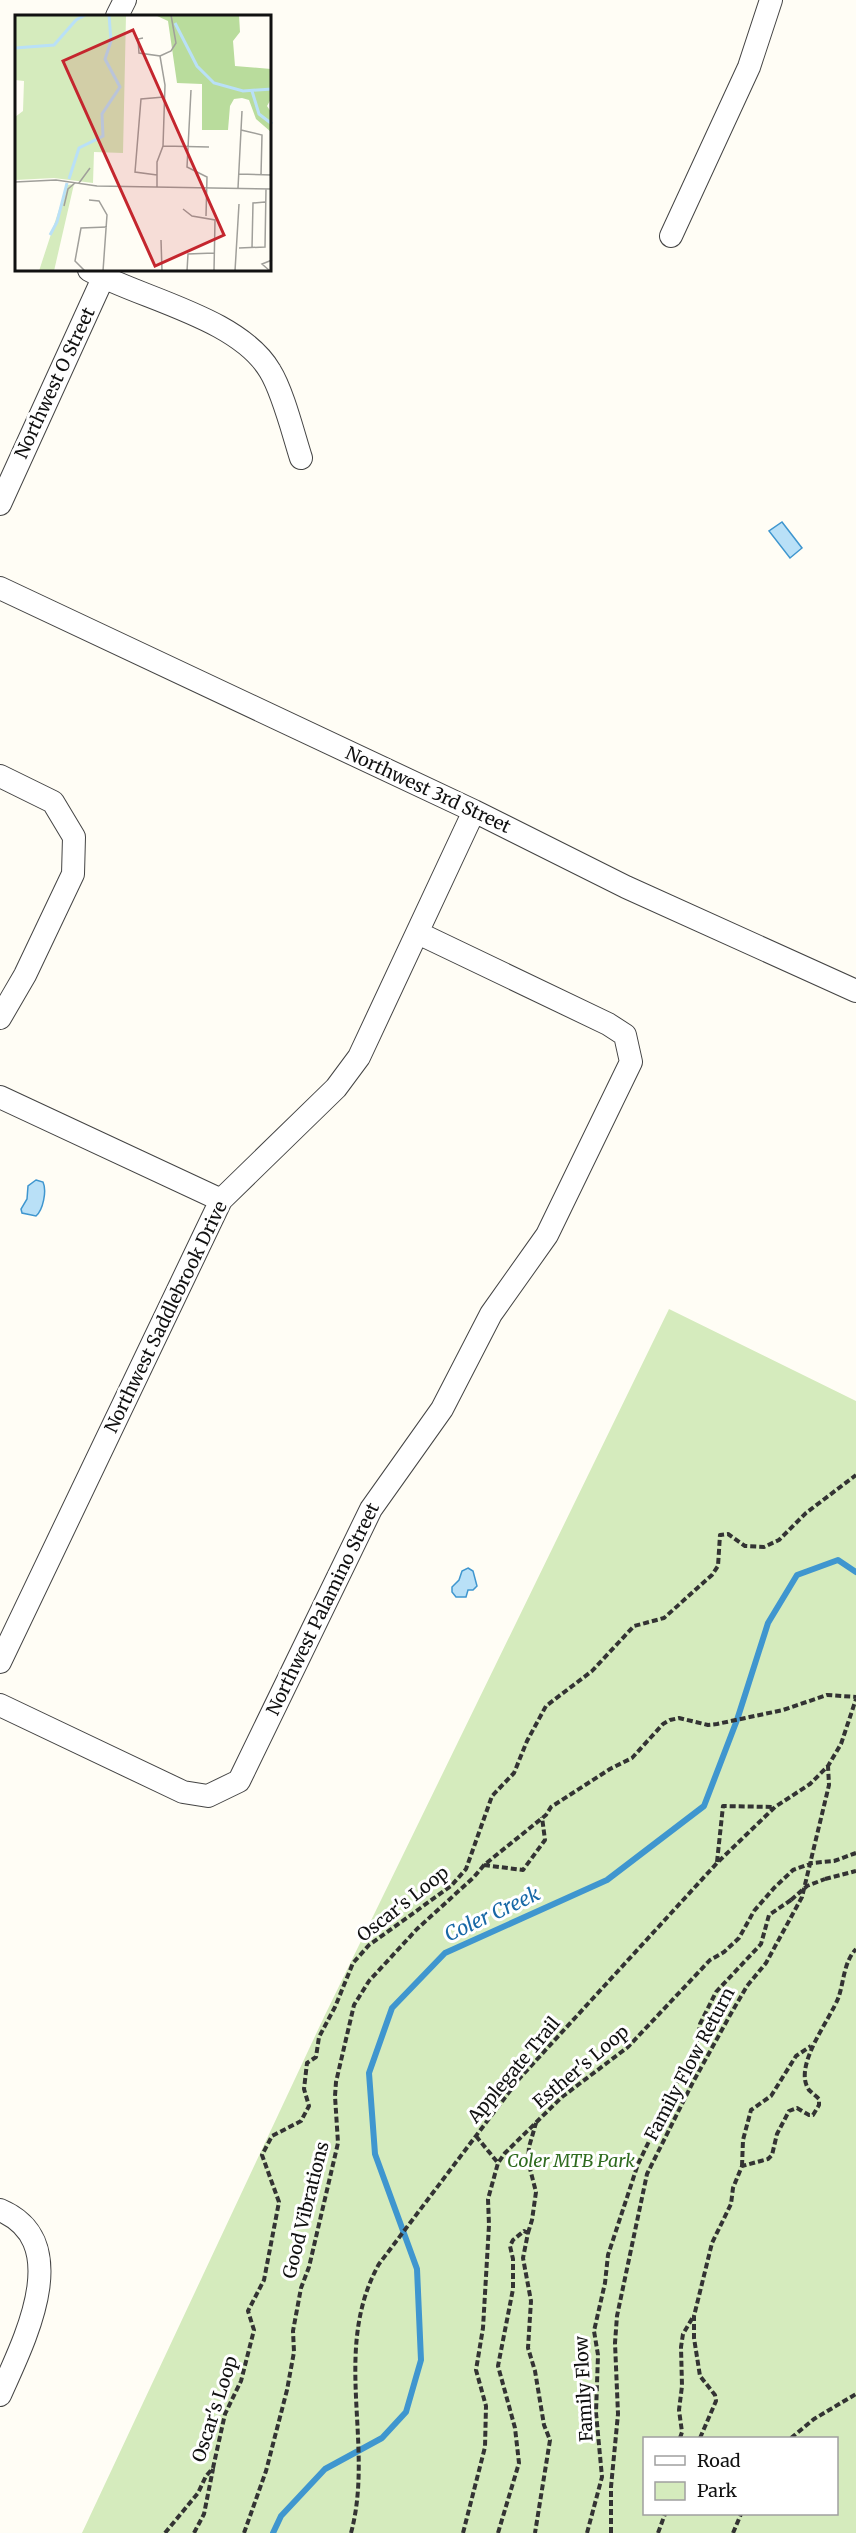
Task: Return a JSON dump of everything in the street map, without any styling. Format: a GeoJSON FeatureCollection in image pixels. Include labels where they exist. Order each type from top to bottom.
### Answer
{"type":"FeatureCollection","features":[{"type":"Feature","properties":{"kind":"street"},"geometry":{"type":"LineString","coordinates":[[118,15],[125,0]]}},
{"type":"Feature","properties":{"kind":"street"},"geometry":{"type":"LineString","coordinates":[[671,236],[749,67],[771,0]]}},
{"type":"Feature","properties":{"kind":"street"},"geometry":{"type":"LineString","coordinates":[[96,274],[211,322],[244,342],[270,371],[301,458]]}},
{"type":"Feature","properties":{"kind":"street","name":"Northwest O Street"},"geometry":{"type":"LineString","coordinates":[[0,504],[96,274]]}},
{"type":"Feature","properties":{"kind":"street","name":"Northwest 3rd Street"},"geometry":{"type":"LineString","coordinates":[[0,588],[474,811],[626,887],[856,992]]}},
{"type":"Feature","properties":{"kind":"street"},"geometry":{"type":"LineString","coordinates":[[0,776],[53,802],[74,837],[73,874],[25,975],[0,1018]]}},
{"type":"Feature","properties":{"kind":"street","name":"Northwest Saddlebrook Drive"},"geometry":{"type":"LineString","coordinates":[[0,1662],[221,1200],[336,1088],[358,1057],[474,811]]}},
{"type":"Feature","properties":{"kind":"street","name":"Northwest Palamino Street"},"geometry":{"type":"LineString","coordinates":[[0,1705],[183,1792],[208,1796],[239,1781],[371,1509],[442,1409],[491,1314],[547,1235],[631,1062],[625,1035],[608,1024],[418,933]]}},
{"type":"Feature","properties":{"kind":"street"},"geometry":{"type":"LineString","coordinates":[[0,1097],[221,1200]]}},
{"type":"Feature","properties":{"kind":"street"},"geometry":{"type":"LineString","coordinates":[[0,2210],[15,2217],[27,2228],[37,2248],[40,2269],[38,2292],[31,2319],[0,2395]]}},
{"type":"Feature","properties":{"kind":"path","name":"Oscar's Loop"},"geometry":{"type":"LineString","coordinates":[[165,2533],[198,2493],[206,2476],[213,2468],[225,2414],[242,2381],[254,2330],[248,2311],[264,2280],[279,2202],[262,2155],[272,2136],[302,2121],[309,2106],[304,2089],[307,2063],[316,2057],[319,2037],[335,2007],[353,1963],[369,1945],[451,1886],[466,1869],[492,1796],[514,1773],[527,1740],[546,1706],[591,1671],[634,1626],[664,1618],[712,1575],[718,1566],[720,1535],[728,1534],[745,1546],[764,1548],[779,1540],[806,1513],[856,1475]]}},
{"type":"Feature","properties":{"kind":"path","name":"Good Vibrations"},"geometry":{"type":"LineString","coordinates":[[244,2533],[266,2471],[287,2390],[294,2352],[293,2331],[301,2288],[309,2267],[338,2144],[336,2082],[354,2005],[369,1981],[417,1929],[484,1865],[542,1817],[551,1806],[632,1758],[670,1720],[679,1718],[708,1725],[717,1724],[783,1710],[827,1695],[856,1698]]}},
{"type":"Feature","properties":{"kind":"path","name":"Applegate Trail"},"geometry":{"type":"LineString","coordinates":[[351,2533],[357,2495],[354,2348],[368,2284],[379,2264],[519,2079],[717,1863],[775,1807],[810,1784],[828,1766],[841,1744],[855,1708],[856,1698]]}},
{"type":"Feature","properties":{"kind":"path","name":"Family Flow Return"},"geometry":{"type":"LineString","coordinates":[[612,2533],[611,2487],[618,2414],[615,2343],[617,2316],[647,2174],[729,2017],[747,1986],[766,1963],[802,1897],[829,1785],[828,1766]]}},
{"type":"Feature","properties":{"kind":"path"},"geometry":{"type":"LineString","coordinates":[[717,1863],[723,1806],[775,1807]]}},
{"type":"Feature","properties":{"kind":"path"},"geometry":{"type":"LineString","coordinates":[[484,1865],[523,1870],[545,1840],[542,1817]]}},
{"type":"Feature","properties":{"kind":"path","name":"Esther's Loop"},"geometry":{"type":"LineString","coordinates":[[463,2533],[485,2447],[486,2406],[476,2370],[483,2328],[488,2199],[498,2163],[562,2097],[628,2047],[710,1960],[724,1952],[739,1938],[754,1911],[793,1870],[812,1863],[834,1861],[856,1853]]}},
{"type":"Feature","properties":{"kind":"path","name":"Family Flow"},"geometry":{"type":"LineString","coordinates":[[587,2533],[602,2477],[596,2413],[598,2355],[594,2331],[605,2283],[608,2255],[631,2191],[638,2164],[697,2042],[700,2024],[716,1992],[761,1944],[769,1915],[807,1886],[856,1870]]}},
{"type":"Feature","properties":{"kind":"path"},"geometry":{"type":"LineString","coordinates":[[451,1886],[456,1893]]}},
{"type":"Feature","properties":{"kind":"path"},"geometry":{"type":"LineString","coordinates":[[742,2166],[768,2159],[772,2155],[777,2134],[789,2111],[797,2108],[813,2115],[817,2110],[819,2099],[808,2089],[806,2070],[812,2046],[838,1997],[850,1955],[856,1949]]}},
{"type":"Feature","properties":{"kind":"path"},"geometry":{"type":"LineString","coordinates":[[681,2437],[682,2432],[678,2409],[682,2386],[683,2334],[694,2316],[712,2243],[731,2204],[733,2187],[742,2166],[743,2140],[751,2109],[771,2096],[796,2056],[812,2046]]}},
{"type":"Feature","properties":{"kind":"path"},"geometry":{"type":"LineString","coordinates":[[535,2533],[550,2440],[544,2425],[535,2371],[528,2348],[531,2301],[523,2258],[536,2192],[528,2161],[529,2147],[537,2121]]}},
{"type":"Feature","properties":{"kind":"path"},"geometry":{"type":"LineString","coordinates":[[476,2136],[498,2163]]}},
{"type":"Feature","properties":{"kind":"path"},"geometry":{"type":"LineString","coordinates":[[498,2533],[519,2463],[515,2428],[498,2366],[513,2289],[513,2259],[510,2246],[521,2232],[528,2233]]}},
{"type":"Feature","properties":{"kind":"path"},"geometry":{"type":"LineString","coordinates":[[694,2316],[694,2338],[700,2376],[715,2395],[716,2401],[701,2437]]}},
{"type":"Feature","properties":{"kind":"path"},"geometry":{"type":"LineString","coordinates":[[793,2437],[814,2419],[856,2394]]}},
{"type":"Feature","properties":{"kind":"path"},"geometry":{"type":"LineString","coordinates":[[194,2533],[204,2514],[213,2468]]}},
{"type":"Feature","properties":{"kind":"path"},"geometry":{"type":"LineString","coordinates":[[658,2533],[665,2515]]}},
{"type":"Feature","properties":{"kind":"path"},"geometry":{"type":"LineString","coordinates":[[732,2533],[741,2515]]}},
{"type":"Feature","properties":{"kind":"green space","name":"Coler MTB Park"},"geometry":{"type":"Polygon","coordinates":[[[669,1309],[856,1401],[856,2533],[82,2533],[324,2017],[669,1309]]]}},
{"type":"Feature","properties":{"kind":"water"},"geometry":{"type":"Polygon","coordinates":[[[782,522],[802,548],[790,558],[769,531],[782,522]]]}},
{"type":"Feature","properties":{"kind":"water"},"geometry":{"type":"Polygon","coordinates":[[[36,1180],[43,1182],[45,1190],[42,1205],[36,1216],[22,1213],[21,1209],[27,1199],[28,1186],[36,1180]]]}},
{"type":"Feature","properties":{"kind":"water"},"geometry":{"type":"Polygon","coordinates":[[[468,1568],[473,1571],[477,1586],[473,1590],[468,1590],[466,1597],[456,1597],[452,1592],[452,1587],[459,1580],[462,1571],[468,1568]]]}},
{"type":"Feature","properties":{"kind":"waterway","name":"Coler Creek"},"geometry":{"type":"LineString","coordinates":[[273,2533],[281,2516],[325,2469],[382,2438],[406,2412],[421,2360],[417,2269],[375,2154],[369,2073],[392,2008],[445,1953],[607,1880],[704,1806],[737,1720],[768,1623],[797,1575],[838,1560],[856,1572]]}}]}
